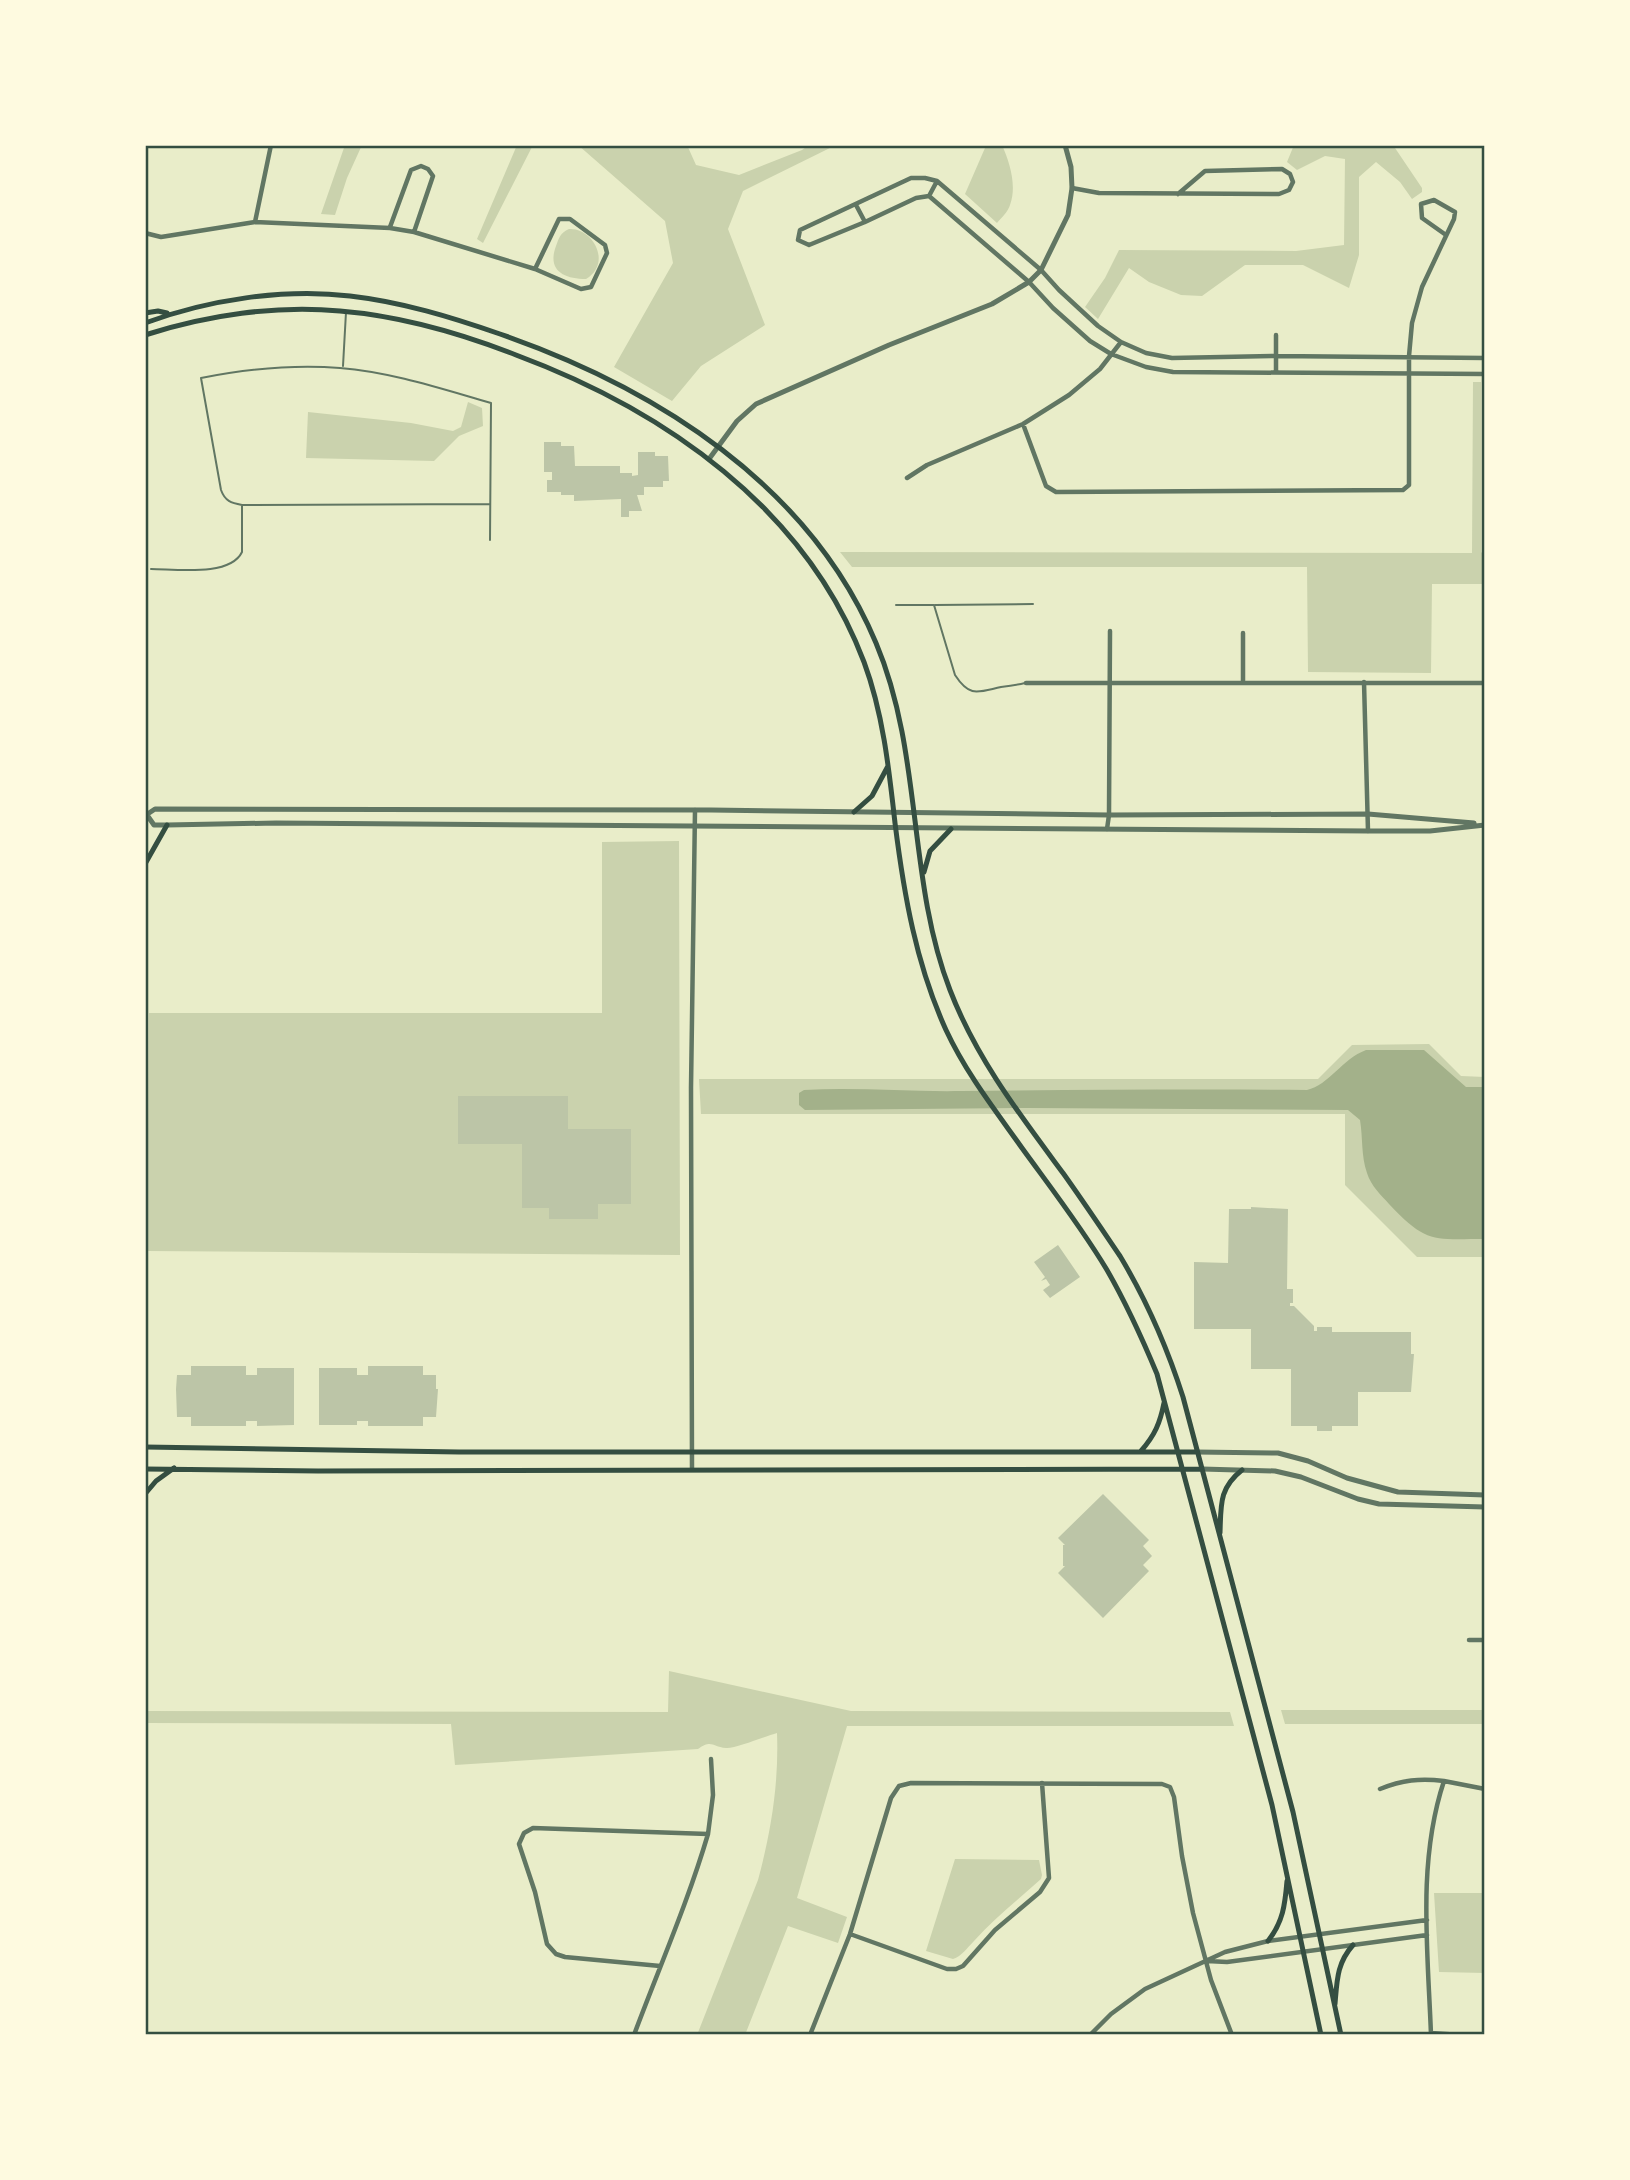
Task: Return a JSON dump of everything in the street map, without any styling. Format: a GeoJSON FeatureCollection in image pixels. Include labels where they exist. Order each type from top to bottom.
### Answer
{"type":"FeatureCollection","features":[{"type":"Feature","properties":{"kind":"main road"},"geometry":{"type":"LineString","coordinates":[[145,323],[170,314],[231,300],[262,296],[347,295],[398,303],[531,345],[587,369],[649,402],[719,447],[775,494],[797,517],[833,564],[861,612],[887,668],[896,698],[908,760],[923,875],[948,986],[987,1066],[1088,1208],[1139,1288],[1170,1358],[1277,1745],[1341,2035]]}},
{"type":"Feature","properties":{"kind":"main road"},"geometry":{"type":"LineString","coordinates":[[145,335],[211,318],[239,314],[298,310],[346,311],[434,328],[487,344],[591,386],[636,410],[709,459],[776,519],[829,590],[848,624],[864,663],[881,719],[908,912],[920,962],[947,1032],[990,1106],[1105,1266],[1145,1345],[1164,1400],[1269,1792],[1321,2035]]}},
{"type":"Feature","properties":{"kind":"main road"},"geometry":{"type":"LineString","coordinates":[[145,313],[158,311],[170,314]]}},
{"type":"Feature","properties":{"kind":"main road"},"geometry":{"type":"LineString","coordinates":[[854,811],[872,796],[888,766]]}},
{"type":"Feature","properties":{"kind":"main road"},"geometry":{"type":"LineString","coordinates":[[145,864],[167,825]]}},
{"type":"Feature","properties":{"kind":"main road"},"geometry":{"type":"LineString","coordinates":[[923,875],[930,851],[951,829]]}},
{"type":"Feature","properties":{"kind":"main road"},"geometry":{"type":"LineString","coordinates":[[1141,1451],[1160,1424],[1164,1400]]}},
{"type":"Feature","properties":{"kind":"main road"},"geometry":{"type":"LineString","coordinates":[[145,1447],[444,1452],[1197,1452]]}},
{"type":"Feature","properties":{"kind":"main road"},"geometry":{"type":"LineString","coordinates":[[145,1494],[156,1481],[174,1468]]}},
{"type":"Feature","properties":{"kind":"main road"},"geometry":{"type":"LineString","coordinates":[[145,1469],[1202,1469]]}},
{"type":"Feature","properties":{"kind":"main road"},"geometry":{"type":"LineString","coordinates":[[1220,1539],[1221,1505],[1225,1488],[1242,1470]]}},
{"type":"Feature","properties":{"kind":"main road"},"geometry":{"type":"LineString","coordinates":[[1268,1941],[1282,1917],[1287,1874]]}},
{"type":"Feature","properties":{"kind":"main road"},"geometry":{"type":"LineString","coordinates":[[1335,2010],[1339,1968],[1342,1958],[1353,1945]]}},
{"type":"Feature","properties":{"kind":"street"},"geometry":{"type":"LineString","coordinates":[[255,222],[271,145]]}},
{"type":"Feature","properties":{"kind":"street"},"geometry":{"type":"LineString","coordinates":[[709,459],[737,421],[756,404],[889,345],[992,304],[1029,282],[1041,270],[1068,215],[1072,188],[1071,167],[1065,145]]}},
{"type":"Feature","properties":{"kind":"street"},"geometry":{"type":"LineString","coordinates":[[390,228],[411,170],[421,166],[428,169],[433,176],[414,232]]}},
{"type":"Feature","properties":{"kind":"street"},"geometry":{"type":"LineString","coordinates":[[1072,188],[1099,193],[1178,194],[1279,194],[1289,190],[1293,182],[1290,173],[1282,169],[1205,171],[1178,194]]}},
{"type":"Feature","properties":{"kind":"street"},"geometry":{"type":"LineString","coordinates":[[1485,358],[1172,358],[1146,353],[1121,342],[1098,326],[1041,270],[937,181],[925,177],[911,178],[800,230],[798,240],[809,245],[916,198],[929,196],[1029,282],[1090,341],[1111,354],[1146,367],[1173,372],[1485,373]]}},
{"type":"Feature","properties":{"kind":"street"},"geometry":{"type":"LineString","coordinates":[[929,196],[937,181]]}},
{"type":"Feature","properties":{"kind":"street"},"geometry":{"type":"LineString","coordinates":[[1023,424],[1046,486],[1056,492],[1403,490],[1409,485],[1409,356],[1412,323],[1422,287],[1454,219],[1455,212],[1434,200],[1420,204],[1422,218],[1446,235]]}},
{"type":"Feature","properties":{"kind":"street"},"geometry":{"type":"LineString","coordinates":[[856,205],[865,222]]}},
{"type":"Feature","properties":{"kind":"street"},"geometry":{"type":"LineString","coordinates":[[145,233],[162,237],[255,222],[390,228],[414,232],[535,269],[581,289],[591,287],[607,253],[605,245],[570,219],[559,219],[535,269]]}},
{"type":"Feature","properties":{"kind":"street"},"geometry":{"type":"LineString","coordinates":[[1276,335],[1276,372]]}},
{"type":"Feature","properties":{"kind":"street"},"geometry":{"type":"LineString","coordinates":[[907,478],[927,465],[1023,424],[1069,395],[1100,369],[1121,342]]}},
{"type":"Feature","properties":{"kind":"street"},"geometry":{"type":"LineString","coordinates":[[1107,830],[1110,631]]}},
{"type":"Feature","properties":{"kind":"street"},"geometry":{"type":"LineString","coordinates":[[1243,633],[1243,682]]}},
{"type":"Feature","properties":{"kind":"street"},"geometry":{"type":"LineString","coordinates":[[1364,682],[1368,831]]}},
{"type":"Feature","properties":{"kind":"street"},"geometry":{"type":"LineString","coordinates":[[1026,683],[1485,682]]}},
{"type":"Feature","properties":{"kind":"street"},"geometry":{"type":"LineString","coordinates":[[155,809],[1368,814],[1484,825],[1430,831],[1368,831],[154,825],[146,815],[155,809]]}},
{"type":"Feature","properties":{"kind":"street"},"geometry":{"type":"LineString","coordinates":[[470,825],[471,809]]}},
{"type":"Feature","properties":{"kind":"street"},"geometry":{"type":"LineString","coordinates":[[692,1469],[691,1088],[695,810]]}},
{"type":"Feature","properties":{"kind":"street"},"geometry":{"type":"LineString","coordinates":[[1197,1452],[1278,1453],[1398,1492],[1485,1495]]}},
{"type":"Feature","properties":{"kind":"street"},"geometry":{"type":"LineString","coordinates":[[1202,1469],[1275,1471],[1379,1504],[1485,1507]]}},
{"type":"Feature","properties":{"kind":"street"},"geometry":{"type":"LineString","coordinates":[[1469,1640],[1485,1640]]}},
{"type":"Feature","properties":{"kind":"street"},"geometry":{"type":"LineString","coordinates":[[634,2035],[699,1865],[708,1834],[713,1795],[711,1759]]}},
{"type":"Feature","properties":{"kind":"street"},"geometry":{"type":"LineString","coordinates":[[1380,1789],[1405,1780],[1422,1779],[1485,1789]]}},
{"type":"Feature","properties":{"kind":"street"},"geometry":{"type":"LineString","coordinates":[[1444,1781],[1437,1801],[1428,1852],[1427,1934],[1431,2034],[1461,2035]]}},
{"type":"Feature","properties":{"kind":"street"},"geometry":{"type":"LineString","coordinates":[[810,2035],[850,1934],[891,1798],[899,1787],[911,1783],[1162,1784],[1170,1787],[1174,1797],[1188,1893],[1206,1961],[1232,2035]]}},
{"type":"Feature","properties":{"kind":"street"},"geometry":{"type":"LineString","coordinates":[[850,1934],[947,1969],[963,1966],[995,1930],[1040,1892],[1049,1878],[1042,1783]]}},
{"type":"Feature","properties":{"kind":"street"},"geometry":{"type":"LineString","coordinates":[[660,1966],[565,1956],[551,1950],[520,1849],[520,1839],[533,1828],[708,1834]]}},
{"type":"Feature","properties":{"kind":"street"},"geometry":{"type":"LineString","coordinates":[[1090,2035],[1111,2014],[1145,1989],[1233,1949],[1300,1936],[1427,1920]]}},
{"type":"Feature","properties":{"kind":"street"},"geometry":{"type":"LineString","coordinates":[[1206,1961],[1227,1962],[1427,1934]]}},
{"type":"Feature","properties":{"kind":"lane"},"geometry":{"type":"LineString","coordinates":[[343,368],[346,311]]}},
{"type":"Feature","properties":{"kind":"lane"},"geometry":{"type":"LineString","coordinates":[[490,540],[491,505],[491,403],[428,384],[343,368],[263,368],[201,378],[221,490],[228,502],[242,505],[491,505]]}},
{"type":"Feature","properties":{"kind":"lane"},"geometry":{"type":"LineString","coordinates":[[151,569],[216,569],[232,564],[239,559],[242,552],[242,505]]}},
{"type":"Feature","properties":{"kind":"lane"},"geometry":{"type":"LineString","coordinates":[[896,604],[1033,604]]}},
{"type":"Feature","properties":{"kind":"lane"},"geometry":{"type":"LineString","coordinates":[[934,605],[955,675],[969,690],[978,693],[1026,683]]}},
{"type":"Feature","properties":{"kind":"shaded area"},"geometry":{"type":"Polygon","coordinates":[[[345,145],[362,145],[347,178],[335,215],[321,214],[345,145]]]}},
{"type":"Feature","properties":{"kind":"shaded area"},"geometry":{"type":"Polygon","coordinates":[[[517,145],[533,145],[483,243],[477,239],[517,145]]]}},
{"type":"Feature","properties":{"kind":"shaded area"},"geometry":{"type":"Polygon","coordinates":[[[578,145],[687,145],[696,165],[739,175],[809,145],[836,145],[743,191],[728,229],[765,325],[701,366],[672,401],[614,367],[673,263],[665,221],[578,145]]]}},
{"type":"Feature","properties":{"kind":"shaded area"},"geometry":{"type":"Polygon","coordinates":[[[983,145],[1002,145],[1012,175],[1010,205],[997,223],[965,194],[985,148],[983,145]]]}},
{"type":"Feature","properties":{"kind":"shaded area"},"geometry":{"type":"Polygon","coordinates":[[[1294,145],[1393,145],[1422,188],[1422,192],[1412,199],[1400,182],[1376,162],[1359,177],[1359,255],[1349,288],[1303,265],[1245,265],[1202,296],[1181,295],[1149,282],[1129,268],[1098,319],[1085,307],[1105,278],[1119,250],[1296,251],[1344,245],[1345,159],[1325,156],[1297,170],[1287,162],[1294,145]]]}},
{"type":"Feature","properties":{"kind":"shaded area"},"geometry":{"type":"Polygon","coordinates":[[[569,229],[586,234],[597,248],[598,265],[594,273],[586,279],[564,275],[555,267],[556,246],[562,234],[569,229]]]}},
{"type":"Feature","properties":{"kind":"shaded area"},"geometry":{"type":"Polygon","coordinates":[[[1473,382],[1481,382],[1481,552],[1485,556],[1485,584],[1432,584],[1431,673],[1308,672],[1307,567],[852,567],[840,552],[1472,553],[1473,382]]]}},
{"type":"Feature","properties":{"kind":"shaded area"},"geometry":{"type":"Polygon","coordinates":[[[468,402],[482,408],[483,426],[459,436],[434,461],[306,458],[308,412],[411,423],[453,431],[461,427],[468,402]]]}},
{"type":"Feature","properties":{"kind":"shaded area"},"geometry":{"type":"Polygon","coordinates":[[[679,841],[680,1255],[147,1251],[149,1013],[602,1013],[602,842],[679,841]]]}},
{"type":"Feature","properties":{"kind":"shaded area"},"geometry":{"type":"Polygon","coordinates":[[[1429,1044],[1461,1076],[1485,1077],[1485,1257],[1417,1257],[1345,1185],[1345,1114],[701,1114],[699,1079],[1318,1079],[1352,1045],[1429,1044]]]}},
{"type":"Feature","properties":{"kind":"shaded area"},"geometry":{"type":"Polygon","coordinates":[[[1366,1050],[1424,1050],[1466,1087],[1485,1087],[1485,1239],[1431,1236],[1422,1233],[1402,1217],[1369,1178],[1364,1160],[1360,1120],[1348,1110],[805,1110],[799,1105],[799,1093],[804,1090],[824,1089],[1307,1090],[1322,1083],[1350,1059],[1366,1050]]]}},
{"type":"Feature","properties":{"kind":"shaded area"},"geometry":{"type":"Polygon","coordinates":[[[669,1671],[851,1711],[1230,1712],[1234,1726],[847,1726],[797,1898],[847,1917],[838,1943],[788,1926],[745,2035],[697,2035],[758,1880],[773,1807],[777,1733],[730,1748],[709,1744],[698,1749],[455,1765],[451,1724],[145,1723],[145,1711],[668,1712],[669,1671]]]}},
{"type":"Feature","properties":{"kind":"shaded area"},"geometry":{"type":"Polygon","coordinates":[[[1281,1710],[1485,1710],[1485,1724],[1285,1724],[1281,1710]]]}},
{"type":"Feature","properties":{"kind":"shaded area"},"geometry":{"type":"Polygon","coordinates":[[[955,1859],[1039,1860],[1042,1875],[1041,1879],[964,1952],[953,1959],[926,1951],[955,1859]]]}},
{"type":"Feature","properties":{"kind":"shaded area"},"geometry":{"type":"Polygon","coordinates":[[[1434,1893],[1485,1893],[1485,1973],[1439,1972],[1434,1893]]]}},
{"type":"Feature","properties":{"kind":"building"},"geometry":{"type":"Polygon","coordinates":[[[544,442],[561,442],[561,446],[574,446],[575,466],[620,466],[620,473],[632,473],[632,476],[638,475],[638,452],[655,452],[655,456],[668,456],[669,481],[663,481],[663,487],[644,487],[644,495],[637,495],[642,511],[629,511],[629,517],[621,517],[621,499],[574,501],[574,495],[547,492],[547,480],[552,480],[552,472],[544,472],[544,442]]]}},
{"type":"Feature","properties":{"kind":"building"},"geometry":{"type":"Polygon","coordinates":[[[458,1096],[568,1096],[568,1129],[631,1129],[631,1204],[598,1204],[598,1219],[549,1219],[549,1208],[522,1208],[522,1144],[458,1144],[458,1096]]]}},
{"type":"Feature","properties":{"kind":"building"},"geometry":{"type":"Polygon","coordinates":[[[1229,1209],[1288,1209],[1287,1289],[1293,1289],[1293,1303],[1290,1303],[1290,1306],[1294,1306],[1314,1326],[1314,1331],[1317,1331],[1317,1327],[1332,1327],[1332,1332],[1411,1332],[1411,1354],[1414,1354],[1411,1392],[1358,1392],[1358,1426],[1332,1426],[1332,1431],[1317,1431],[1317,1426],[1291,1426],[1291,1369],[1251,1369],[1251,1329],[1194,1329],[1194,1262],[1228,1263],[1229,1209]]]}},
{"type":"Feature","properties":{"kind":"building"},"geometry":{"type":"Polygon","coordinates":[[[1058,1245],[1080,1277],[1050,1298],[1043,1290],[1050,1285],[1046,1279],[1041,1281],[1045,1277],[1034,1262],[1058,1245]]]}},
{"type":"Feature","properties":{"kind":"building"},"geometry":{"type":"Polygon","coordinates":[[[191,1366],[246,1366],[246,1375],[257,1375],[257,1368],[294,1368],[294,1425],[257,1426],[257,1421],[246,1421],[246,1426],[191,1426],[191,1417],[177,1417],[176,1389],[177,1375],[191,1375],[191,1366]]]}},
{"type":"Feature","properties":{"kind":"building"},"geometry":{"type":"Polygon","coordinates":[[[368,1366],[423,1366],[423,1375],[436,1375],[436,1417],[423,1417],[423,1426],[368,1426],[368,1421],[357,1421],[357,1425],[319,1425],[319,1368],[357,1368],[357,1375],[368,1375],[368,1366]]]}},
{"type":"Feature","properties":{"kind":"building"},"geometry":{"type":"Polygon","coordinates":[[[1103,1494],[1149,1540],[1143,1546],[1152,1556],[1143,1565],[1149,1571],[1103,1618],[1058,1573],[1065,1566],[1065,1545],[1058,1538],[1103,1494]]]}}]}
